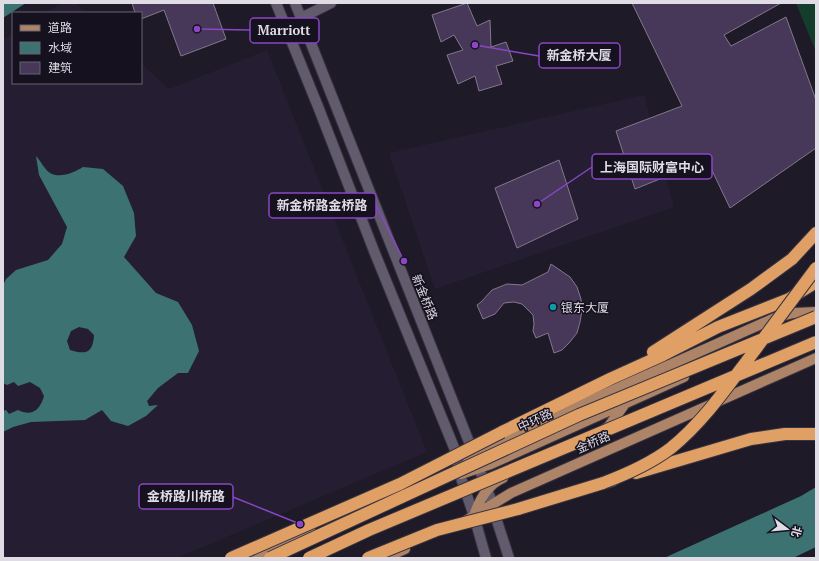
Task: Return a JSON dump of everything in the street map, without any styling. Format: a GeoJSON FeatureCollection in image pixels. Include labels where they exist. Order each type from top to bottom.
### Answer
{"type":"FeatureCollection","features":[{"type":"Feature","properties":{"kind":"highway"},"geometry":{"type":"LineString","coordinates":[[610,378],[751,289],[792,259],[816,233]]}},
{"type":"Feature","properties":{"kind":"highway"},"geometry":{"type":"LineString","coordinates":[[603,483],[626,474],[649,462],[670,448],[692,429],[716,402],[816,268]]}},
{"type":"Feature","properties":{"kind":"highway"},"geometry":{"type":"LineString","coordinates":[[400,484],[610,378],[663,355],[718,326],[789,299],[816,282]]}},
{"type":"Feature","properties":{"kind":"highway","name":"中环路"},"geometry":{"type":"LineString","coordinates":[[270,558],[557,425],[816,317]]}},
{"type":"Feature","properties":{"kind":"highway"},"geometry":{"type":"LineString","coordinates":[[309,558],[369,530],[816,342]]}},
{"type":"Feature","properties":{"kind":"highway"},"geometry":{"type":"LineString","coordinates":[[231,558],[400,484],[557,425]]}},
{"type":"Feature","properties":{"kind":"highway"},"geometry":{"type":"LineString","coordinates":[[368,558],[437,530],[518,510],[706,451],[751,439],[786,434],[816,434]]}},
{"type":"Feature","properties":{"kind":"main road","name":"金桥路"},"geometry":{"type":"LineString","coordinates":[[473,453],[776,317],[794,313],[816,313]]}},
{"type":"Feature","properties":{"kind":"main road","name":"金桥路"},"geometry":{"type":"LineString","coordinates":[[253,558],[301,537],[479,469],[776,336],[816,313]]}},
{"type":"Feature","properties":{"kind":"main road","name":"金桥路"},"geometry":{"type":"LineString","coordinates":[[385,558],[474,516],[511,493],[816,358]]}},
{"type":"Feature","properties":{"kind":"main road"},"geometry":{"type":"LineString","coordinates":[[474,516],[479,501],[487,490],[498,480],[598,435],[609,426],[625,404]]}},
{"type":"Feature","properties":{"kind":"main road"},"geometry":{"type":"LineString","coordinates":[[460,475],[473,453]]}},
{"type":"Feature","properties":{"kind":"street"},"geometry":{"type":"LineString","coordinates":[[276,3],[374,251],[455,450],[460,475],[486,558]]}},
{"type":"Feature","properties":{"kind":"street","name":"新金桥路"},"geometry":{"type":"LineString","coordinates":[[295,3],[473,453],[493,505],[496,521],[509,558]]}},
{"type":"Feature","properties":{"kind":"street"},"geometry":{"type":"LineString","coordinates":[[301,18],[332,3]]}},
{"type":"Feature","properties":{"kind":"shaded area"},"geometry":{"type":"Polygon","coordinates":[[[61,3],[76,3],[86,12],[47,12],[61,3]]]}},
{"type":"Feature","properties":{"kind":"shaded area"},"geometry":{"type":"Polygon","coordinates":[[[796,3],[816,3],[816,52],[796,3]]]}},
{"type":"Feature","properties":{"kind":"shaded area"},"geometry":{"type":"Polygon","coordinates":[[[12,35],[12,84],[142,84],[142,64],[169,89],[267,50],[427,452],[177,558],[3,558],[3,40],[12,35]]]}},
{"type":"Feature","properties":{"kind":"shaded area"},"geometry":{"type":"Polygon","coordinates":[[[644,95],[674,207],[435,289],[389,153],[644,95]]]}},
{"type":"Feature","properties":{"kind":"water"},"geometry":{"type":"Polygon","coordinates":[[[3,3],[26,3],[12,12],[3,18],[3,3]]]}},
{"type":"Feature","properties":{"kind":"water"},"geometry":{"type":"Polygon","coordinates":[[[36,156],[46,170],[54,175],[67,174],[83,167],[103,169],[123,186],[134,213],[136,236],[124,257],[156,293],[178,302],[192,325],[199,351],[188,373],[178,373],[158,388],[147,401],[149,406],[158,405],[146,416],[128,426],[111,421],[102,410],[85,420],[31,422],[13,427],[3,432],[3,411],[6,410],[9,414],[18,410],[27,413],[35,411],[40,405],[44,396],[40,388],[30,382],[18,386],[14,382],[7,385],[3,383],[3,285],[6,279],[16,270],[48,260],[62,244],[67,227],[39,175],[36,156]],[[79,327],[71,331],[67,341],[70,350],[84,352],[90,349],[94,335],[88,329],[79,327]]]}},
{"type":"Feature","properties":{"kind":"water"},"geometry":{"type":"Polygon","coordinates":[[[816,487],[816,547],[793,558],[664,558],[801,496],[816,487]]]}},
{"type":"Feature","properties":{"kind":"building"},"geometry":{"type":"Polygon","coordinates":[[[132,3],[213,3],[226,39],[181,56],[164,10],[142,19],[142,12],[135,12],[132,3]]]}},
{"type":"Feature","properties":{"kind":"building"},"geometry":{"type":"Polygon","coordinates":[[[467,3],[477,26],[490,20],[491,47],[506,42],[513,61],[496,66],[502,84],[479,91],[475,76],[458,84],[447,55],[463,50],[454,35],[441,42],[432,15],[467,3]]]}},
{"type":"Feature","properties":{"kind":"building"},"geometry":{"type":"Polygon","coordinates":[[[632,3],[781,3],[724,35],[731,46],[786,17],[816,100],[816,148],[730,208],[707,160],[635,189],[616,131],[682,106],[632,3]]]}},
{"type":"Feature","properties":{"kind":"building"},"geometry":{"type":"Polygon","coordinates":[[[559,160],[578,219],[517,248],[495,188],[559,160]]]}},
{"type":"Feature","properties":{"kind":"building","name":"银东大厦"},"geometry":{"type":"Polygon","coordinates":[[[551,264],[570,277],[577,287],[581,299],[582,310],[577,333],[562,350],[554,353],[548,333],[536,338],[533,331],[533,315],[522,304],[514,302],[504,303],[495,314],[483,319],[477,305],[492,290],[507,284],[522,285],[548,272],[551,264]]]}},
{"type":"Feature","properties":{"kind":"place","name":"Marriott"},"geometry":{"type":"Point","coordinates":[197,29]}},
{"type":"Feature","properties":{"kind":"place","name":"新金桥大厦"},"geometry":{"type":"Point","coordinates":[475,45]}},
{"type":"Feature","properties":{"kind":"place","name":"上海国际财富中心"},"geometry":{"type":"Point","coordinates":[537,204]}},
{"type":"Feature","properties":{"kind":"place","name":"新金桥路金桥路"},"geometry":{"type":"Point","coordinates":[404,261]}},
{"type":"Feature","properties":{"kind":"place","name":"银东大厦"},"geometry":{"type":"Point","coordinates":[553,307]}},
{"type":"Feature","properties":{"kind":"place","name":"金桥路川桥路"},"geometry":{"type":"Point","coordinates":[300,524]}}]}
